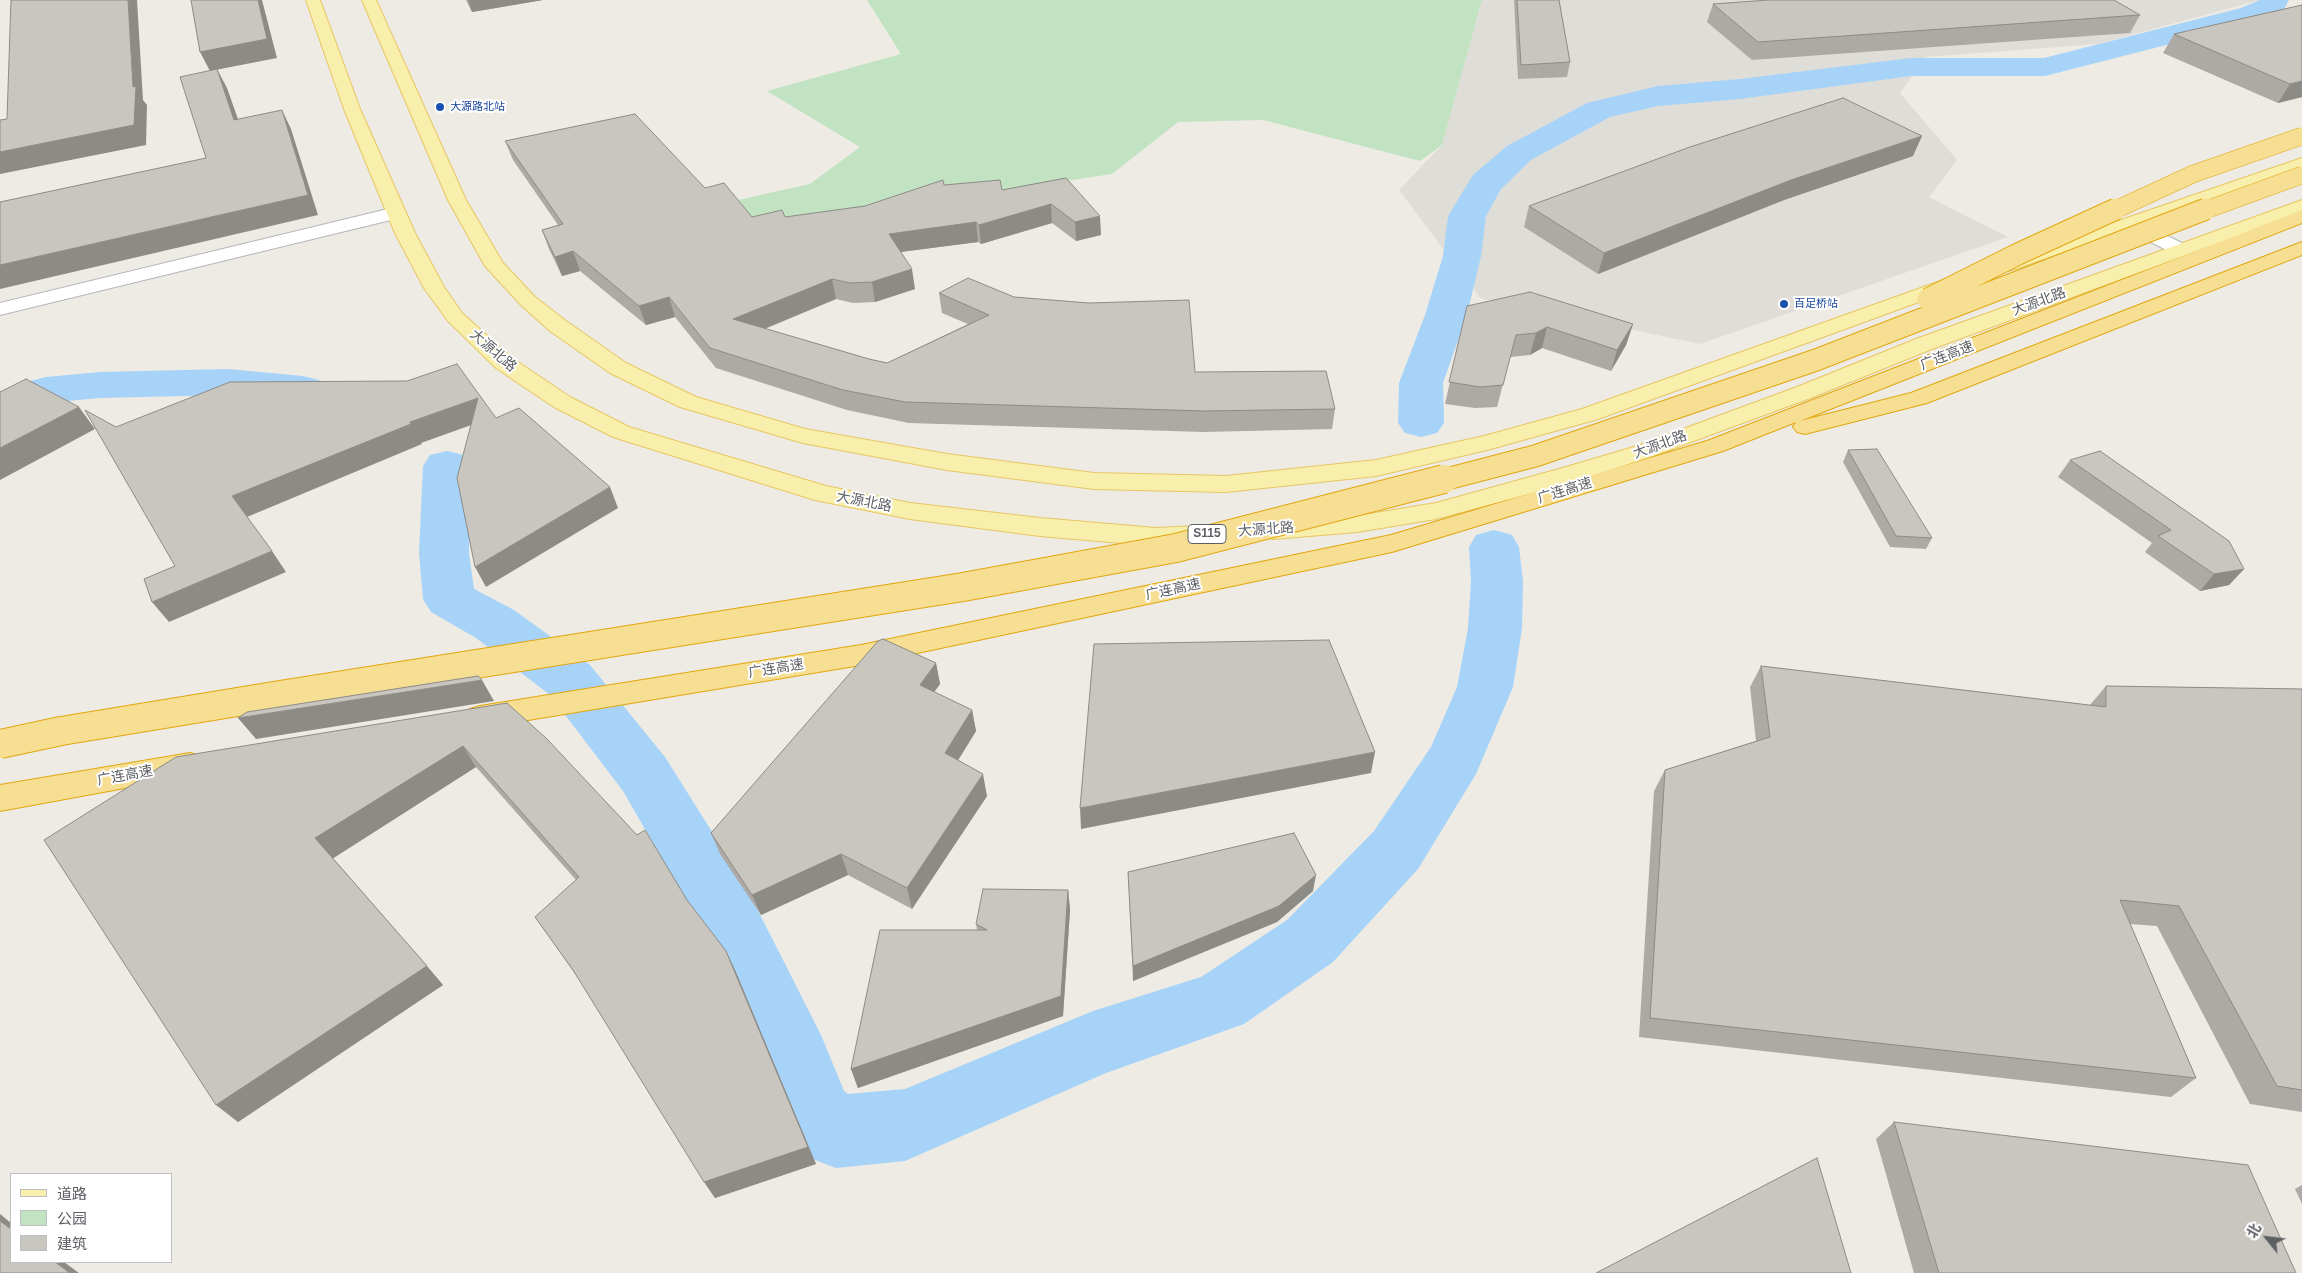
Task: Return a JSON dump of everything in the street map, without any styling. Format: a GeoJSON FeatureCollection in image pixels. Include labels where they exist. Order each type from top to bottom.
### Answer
{"type":"FeatureCollection","features":[{"type":"Feature","properties":{"kind":"highway"},"geometry":{"type":"LineString","coordinates":[[1796,366],[2018,254],[2193,174],[2302,136]]}},
{"type":"Feature","properties":{"kind":"highway"},"geometry":{"type":"LineString","coordinates":[[0,744],[61,731],[270,696],[963,587],[1176,548],[1535,456],[1796,366],[2171,222],[2302,175]]}},
{"type":"Feature","properties":{"kind":"highway","name":"广连高速"},"geometry":{"type":"LineString","coordinates":[[460,720],[861,655],[1373,548],[1715,446],[2302,216]]}},
{"type":"Feature","properties":{"kind":"highway"},"geometry":{"type":"LineString","coordinates":[[1639,469],[1919,398],[2302,248]]}},
{"type":"Feature","properties":{"kind":"highway","name":"广连高速"},"geometry":{"type":"LineString","coordinates":[[0,798],[216,760]]}},
{"type":"Feature","properties":{"kind":"main road","name":"大源北路"},"geometry":{"type":"LineString","coordinates":[[313,0],[336,68],[396,213],[434,288],[455,317],[504,362],[562,402],[622,432],[824,494],[910,511],[1040,528],[1156,537],[1358,524],[1436,511],[1568,475],[1662,444],[1805,392],[1924,344],[2302,206]]}},
{"type":"Feature","properties":{"kind":"main road"},"geometry":{"type":"LineString","coordinates":[[369,0],[457,200],[495,266],[528,301],[558,326],[618,368],[688,402],[803,436],[947,462],[1094,481],[1226,484],[1376,468],[1487,443],[1590,414],[1900,300],[2131,224],[2302,163]]}},
{"type":"Feature","properties":{"kind":"street"},"geometry":{"type":"LineString","coordinates":[[0,309],[396,213]]}},
{"type":"Feature","properties":{"kind":"street"},"geometry":{"type":"LineString","coordinates":[[2131,224],[2181,250]]}},
{"type":"Feature","properties":{"kind":"shaded area"},"geometry":{"type":"Polygon","coordinates":[[[1482,0],[2260,0],[2098,44],[1926,57],[1900,93],[1957,160],[1929,197],[2008,237],[1700,344],[1480,298],[1399,190],[1442,145],[1482,0]]]}},
{"type":"Feature","properties":{"kind":"green space"},"geometry":{"type":"Polygon","coordinates":[[[867,0],[1482,0],[1442,145],[1420,161],[1263,120],[1178,122],[1112,174],[946,199],[757,237],[729,202],[810,184],[860,147],[767,91],[901,54],[867,0]]]}},
{"type":"Feature","properties":{"kind":"building"},"geometry":{"type":"Polygon","coordinates":[[[11,0],[128,0],[133,87],[136,86],[134,125],[0,152],[0,120],[7,119],[11,0]]]}},
{"type":"Feature","properties":{"kind":"building"},"geometry":{"type":"Polygon","coordinates":[[[191,0],[258,0],[267,39],[200,52],[191,0]]]}},
{"type":"Feature","properties":{"kind":"building"},"geometry":{"type":"Polygon","coordinates":[[[1517,0],[1559,0],[1570,62],[1521,65],[1517,0]]]}},
{"type":"Feature","properties":{"kind":"building"},"geometry":{"type":"Polygon","coordinates":[[[1769,0],[2114,0],[2140,15],[1758,42],[1713,4],[1769,0]]]}},
{"type":"Feature","properties":{"kind":"building"},"geometry":{"type":"Polygon","coordinates":[[[2302,5],[2302,81],[2290,84],[2174,34],[2302,5]]]}},
{"type":"Feature","properties":{"kind":"building"},"geometry":{"type":"Polygon","coordinates":[[[217,69],[234,120],[282,110],[308,195],[0,265],[0,202],[206,158],[180,77],[217,69]]]}},
{"type":"Feature","properties":{"kind":"building"},"geometry":{"type":"Polygon","coordinates":[[[1843,98],[1922,136],[1791,180],[1604,253],[1529,206],[1690,147],[1843,98]]]}},
{"type":"Feature","properties":{"kind":"building"},"geometry":{"type":"Polygon","coordinates":[[[635,114],[705,188],[724,183],[752,217],[782,210],[785,217],[865,206],[943,180],[944,185],[1000,180],[1002,190],[1066,178],[1100,216],[1075,222],[1051,204],[979,225],[976,222],[889,234],[912,269],[872,282],[850,283],[832,279],[733,319],[887,363],[989,315],[939,293],[968,278],[1014,297],[1089,303],[1189,300],[1195,372],[1326,371],[1335,409],[1204,411],[905,402],[843,390],[710,348],[669,297],[639,306],[573,251],[555,257],[542,230],[563,224],[505,141],[635,114]]]}},
{"type":"Feature","properties":{"kind":"building"},"geometry":{"type":"Polygon","coordinates":[[[1530,292],[1633,324],[1617,350],[1547,327],[1536,333],[1516,335],[1503,385],[1480,387],[1449,382],[1467,306],[1530,292]]]}},
{"type":"Feature","properties":{"kind":"building"},"geometry":{"type":"Polygon","coordinates":[[[457,364],[496,418],[519,408],[610,487],[475,567],[457,478],[478,398],[410,422],[411,424],[232,496],[272,551],[152,602],[144,579],[175,566],[85,410],[116,427],[230,382],[407,381],[457,364]]]}},
{"type":"Feature","properties":{"kind":"building"},"geometry":{"type":"Polygon","coordinates":[[[26,379],[79,407],[0,448],[0,392],[26,379]]]}},
{"type":"Feature","properties":{"kind":"building"},"geometry":{"type":"Polygon","coordinates":[[[1877,449],[1932,538],[1896,536],[1848,450],[1877,449]]]}},
{"type":"Feature","properties":{"kind":"building"},"geometry":{"type":"Polygon","coordinates":[[[2100,451],[2229,541],[2244,569],[2214,574],[2158,536],[2171,530],[2070,460],[2100,451]]]}},
{"type":"Feature","properties":{"kind":"building"},"geometry":{"type":"Polygon","coordinates":[[[883,639],[936,663],[920,685],[972,710],[945,753],[983,774],[907,888],[841,854],[752,895],[711,833],[878,641],[883,639]]]}},
{"type":"Feature","properties":{"kind":"building"},"geometry":{"type":"Polygon","coordinates":[[[1329,640],[1375,752],[1080,808],[1094,644],[1329,640]]]}},
{"type":"Feature","properties":{"kind":"building"},"geometry":{"type":"Polygon","coordinates":[[[1761,666],[2106,707],[2106,686],[2302,689],[2302,1090],[2277,1086],[2179,906],[2120,900],[2196,1078],[1650,1018],[1665,770],[1770,737],[1761,666]]]}},
{"type":"Feature","properties":{"kind":"building"},"geometry":{"type":"Polygon","coordinates":[[[478,676],[482,680],[238,718],[247,712],[478,676]]]}},
{"type":"Feature","properties":{"kind":"building"},"geometry":{"type":"Polygon","coordinates":[[[507,703],[547,739],[637,835],[645,830],[687,900],[726,951],[808,1147],[704,1182],[573,970],[535,917],[579,877],[463,746],[315,838],[427,966],[216,1105],[44,840],[176,757],[507,703]]]}},
{"type":"Feature","properties":{"kind":"building"},"geometry":{"type":"Polygon","coordinates":[[[1294,833],[1316,875],[1279,906],[1133,966],[1128,872],[1294,833]]]}},
{"type":"Feature","properties":{"kind":"building"},"geometry":{"type":"Polygon","coordinates":[[[983,889],[1068,890],[1061,996],[851,1069],[880,930],[987,930],[976,924],[983,889]]]}},
{"type":"Feature","properties":{"kind":"building"},"geometry":{"type":"Polygon","coordinates":[[[1894,1122],[2248,1165],[2296,1273],[1939,1273],[1894,1122]]]}},
{"type":"Feature","properties":{"kind":"building"},"geometry":{"type":"Polygon","coordinates":[[[1817,1158],[1851,1273],[1596,1273],[1817,1158]]]}},
{"type":"Feature","properties":{"kind":"building"},"geometry":{"type":"Polygon","coordinates":[[[0,1221],[10,1228],[10,1263],[56,1263],[70,1273],[0,1273],[0,1221]]]}},
{"type":"Feature","properties":{"kind":"waterway"},"geometry":{"type":"LineString","coordinates":[[1421,423],[1421,383],[1446,315],[1462,256],[1467,216],[1486,183],[1519,153],[1599,110],[1658,96],[1740,89],[1911,67],[2045,67],[2204,25],[2250,15],[2273,5],[2275,0]]}},
{"type":"Feature","properties":{"kind":"waterway"},"geometry":{"type":"LineString","coordinates":[[0,417],[46,390],[100,385],[228,382],[303,389]]}},
{"type":"Feature","properties":{"kind":"waterway"},"geometry":{"type":"LineString","coordinates":[[447,466],[444,553],[449,599],[495,624],[570,680],[644,774],[720,901],[796,1059],[818,1116],[836,1132],[905,1125],[1093,1044],[1220,1002],[1310,941],[1396,850],[1455,758],[1485,687],[1495,628],[1497,581],[1494,547]]}},
{"type":"Feature","properties":{"kind":"place","name":"大源路北站"},"geometry":{"type":"Point","coordinates":[440,107]}},
{"type":"Feature","properties":{"kind":"place","name":"百足桥站"},"geometry":{"type":"Point","coordinates":[1784,304]}}]}
